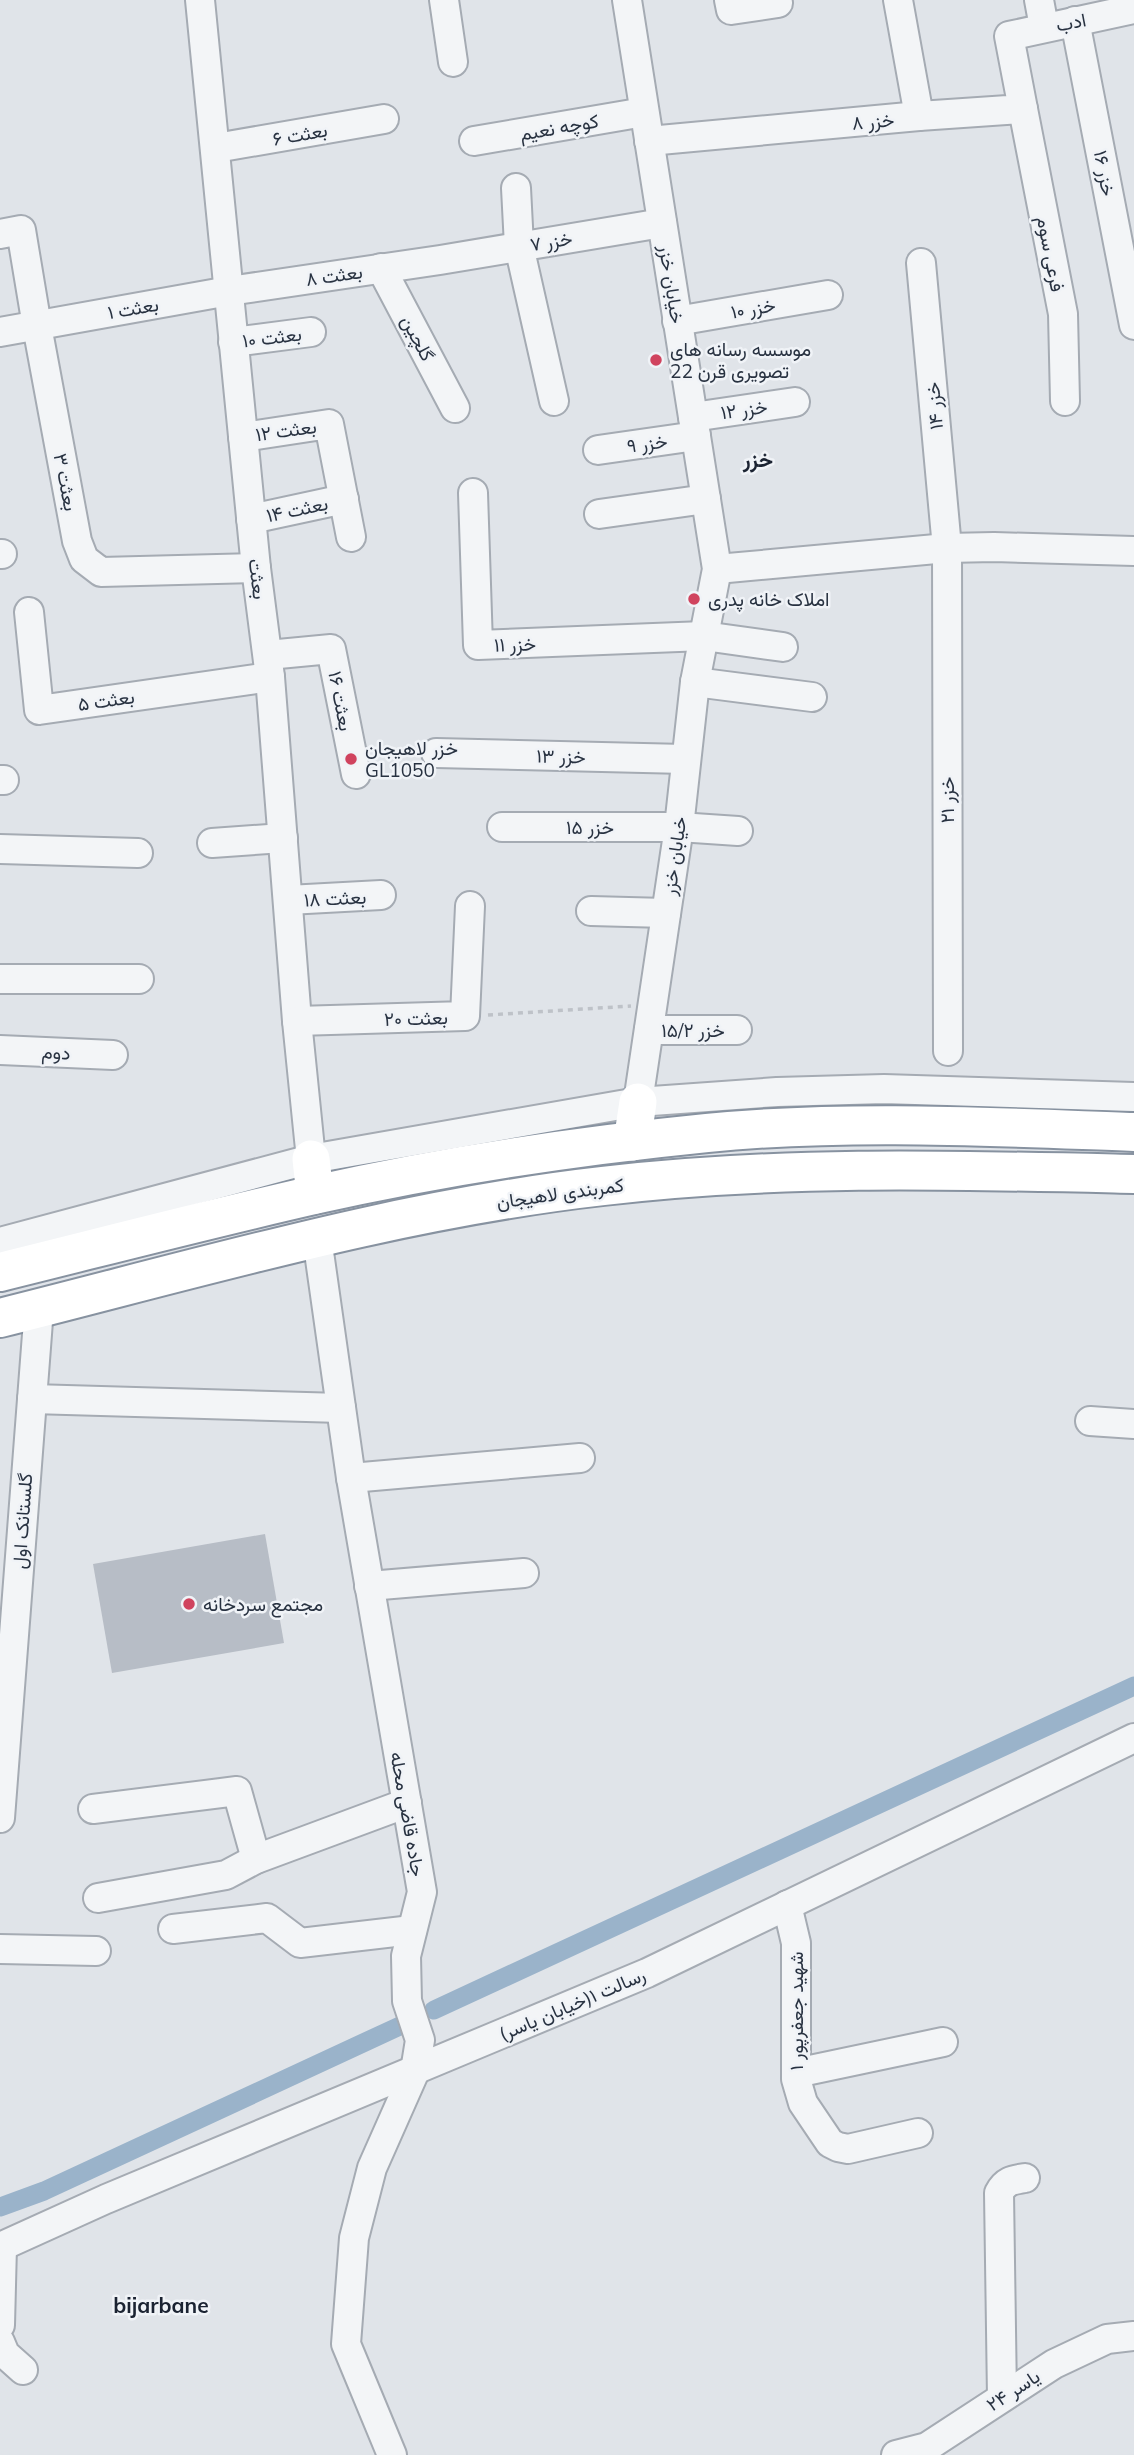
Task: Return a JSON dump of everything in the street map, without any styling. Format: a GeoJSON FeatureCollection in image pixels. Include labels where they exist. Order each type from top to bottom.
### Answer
{"type":"FeatureCollection","features":[{"type":"Feature","properties":{"kind":"highway","name":"کمربندی لاهیجان"},"geometry":{"type":"LineString","coordinates":[[0,1272],[314,1177],[429,1172],[709,1133],[832,1125],[1134,1132]]}},
{"type":"Feature","properties":{"kind":"highway","name":"کمربندی لاهیجان"},"geometry":{"type":"LineString","coordinates":[[0,1318],[435,1211],[600,1186],[711,1175],[903,1170],[1134,1174]]}},
{"type":"Feature","properties":{"kind":"main road"},"geometry":{"type":"LineString","coordinates":[[632,1142],[638,1102]]}},
{"type":"Feature","properties":{"kind":"street","name":"بعثت"},"geometry":{"type":"LineString","coordinates":[[200,0],[256,568],[269,666],[297,1021],[314,1177]]}},
{"type":"Feature","properties":{"kind":"street"},"geometry":{"type":"LineString","coordinates":[[444,0],[453,62]]}},
{"type":"Feature","properties":{"kind":"street","name":"خیابان خزر"},"geometry":{"type":"LineString","coordinates":[[626,0],[717,569],[695,682],[679,827],[638,1102]]}},
{"type":"Feature","properties":{"kind":"street"},"geometry":{"type":"LineString","coordinates":[[729,0],[731,9],[778,3]]}},
{"type":"Feature","properties":{"kind":"street"},"geometry":{"type":"LineString","coordinates":[[898,0],[919,116]]}},
{"type":"Feature","properties":{"kind":"street","name":"ادب"},"geometry":{"type":"LineString","coordinates":[[1023,109],[1009,36],[1042,14],[1075,21],[1134,9]]}},
{"type":"Feature","properties":{"kind":"street","name":"خزر ۱۶"},"geometry":{"type":"LineString","coordinates":[[1075,21],[1134,325]]}},
{"type":"Feature","properties":{"kind":"street","name":"خزر ۸"},"geometry":{"type":"LineString","coordinates":[[649,141],[1023,109]]}},
{"type":"Feature","properties":{"kind":"street","name":"فرعی سوم"},"geometry":{"type":"LineString","coordinates":[[1023,109],[1063,314],[1065,401]]}},
{"type":"Feature","properties":{"kind":"street","name":"کوچه نعیم"},"geometry":{"type":"LineString","coordinates":[[474,141],[644,112]]}},
{"type":"Feature","properties":{"kind":"street","name":"بعثت ۶"},"geometry":{"type":"LineString","coordinates":[[216,148],[384,119]]}},
{"type":"Feature","properties":{"kind":"street"},"geometry":{"type":"LineString","coordinates":[[516,188],[519,246],[554,401]]}},
{"type":"Feature","properties":{"kind":"street","name":"خزر ۷"},"geometry":{"type":"LineString","coordinates":[[440,260],[662,223]]}},
{"type":"Feature","properties":{"kind":"street","name":"بعثت ۳"},"geometry":{"type":"LineString","coordinates":[[11,232],[37,326],[77,541],[84,559],[101,572],[256,568]]}},
{"type":"Feature","properties":{"kind":"street","name":"بعثت ۸"},"geometry":{"type":"LineString","coordinates":[[229,291],[440,260]]}},
{"type":"Feature","properties":{"kind":"street","name":"خزر ۱۴"},"geometry":{"type":"LineString","coordinates":[[921,263],[947,548]]}},
{"type":"Feature","properties":{"kind":"street","name":"گلچین"},"geometry":{"type":"LineString","coordinates":[[381,268],[456,408]]}},
{"type":"Feature","properties":{"kind":"street","name":"بعثت ۱"},"geometry":{"type":"LineString","coordinates":[[0,332],[229,291]]}},
{"type":"Feature","properties":{"kind":"street","name":"خزر ۱۰"},"geometry":{"type":"LineString","coordinates":[[677,321],[828,295]]}},
{"type":"Feature","properties":{"kind":"street","name":"بعثت ۱۰"},"geometry":{"type":"LineString","coordinates":[[233,342],[311,332]]}},
{"type":"Feature","properties":{"kind":"street","name":"خزر ۱۲"},"geometry":{"type":"LineString","coordinates":[[694,426],[795,402]]}},
{"type":"Feature","properties":{"kind":"street","name":"بعثت ۱۲"},"geometry":{"type":"LineString","coordinates":[[243,437],[329,424],[344,499]]}},
{"type":"Feature","properties":{"kind":"street","name":"خزر ۹"},"geometry":{"type":"LineString","coordinates":[[598,450],[694,426]]}},
{"type":"Feature","properties":{"kind":"street","name":"خزر ۱۱"},"geometry":{"type":"LineString","coordinates":[[473,493],[478,645],[704,636]]}},
{"type":"Feature","properties":{"kind":"street"},"geometry":{"type":"LineString","coordinates":[[344,499],[351,537]]}},
{"type":"Feature","properties":{"kind":"street","name":"بعثت ۱۴"},"geometry":{"type":"LineString","coordinates":[[251,519],[344,499]]}},
{"type":"Feature","properties":{"kind":"street"},"geometry":{"type":"LineString","coordinates":[[599,514],[706,499]]}},
{"type":"Feature","properties":{"kind":"street"},"geometry":{"type":"LineString","coordinates":[[717,569],[947,548],[1134,551]]}},
{"type":"Feature","properties":{"kind":"street","name":"خزر ۲۱"},"geometry":{"type":"LineString","coordinates":[[947,548],[948,1052]]}},
{"type":"Feature","properties":{"kind":"street","name":"بعثت ۵"},"geometry":{"type":"LineString","coordinates":[[29,612],[39,710],[269,666]]}},
{"type":"Feature","properties":{"kind":"street"},"geometry":{"type":"LineString","coordinates":[[704,636],[783,647]]}},
{"type":"Feature","properties":{"kind":"street","name":"بعثت ۱۶"},"geometry":{"type":"LineString","coordinates":[[269,666],[331,649],[356,774]]}},
{"type":"Feature","properties":{"kind":"street"},"geometry":{"type":"LineString","coordinates":[[695,682],[812,696]]}},
{"type":"Feature","properties":{"kind":"street","name":"خزر ۱۳"},"geometry":{"type":"LineString","coordinates":[[436,753],[685,758]]}},
{"type":"Feature","properties":{"kind":"street","name":"خزر ۱۵"},"geometry":{"type":"LineString","coordinates":[[502,827],[679,827],[738,831]]}},
{"type":"Feature","properties":{"kind":"street"},"geometry":{"type":"LineString","coordinates":[[212,843],[284,838]]}},
{"type":"Feature","properties":{"kind":"street"},"geometry":{"type":"LineString","coordinates":[[0,849],[138,853]]}},
{"type":"Feature","properties":{"kind":"street","name":"بعثت ۱۸"},"geometry":{"type":"LineString","coordinates":[[289,900],[381,895]]}},
{"type":"Feature","properties":{"kind":"street","name":"بعثت ۲۰"},"geometry":{"type":"LineString","coordinates":[[297,1021],[465,1016],[470,905]]}},
{"type":"Feature","properties":{"kind":"street"},"geometry":{"type":"LineString","coordinates":[[592,911],[666,913]]}},
{"type":"Feature","properties":{"kind":"street"},"geometry":{"type":"LineString","coordinates":[[0,979],[139,979]]}},
{"type":"Feature","properties":{"kind":"street","name":"خزر ۱۵/۲"},"geometry":{"type":"LineString","coordinates":[[650,1017],[737,1030]]}},
{"type":"Feature","properties":{"kind":"street","name":"دوم"},"geometry":{"type":"LineString","coordinates":[[0,1050],[113,1055]]}},
{"type":"Feature","properties":{"kind":"street"},"geometry":{"type":"LineString","coordinates":[[0,1242],[314,1177],[638,1102],[776,1092],[884,1089],[1134,1097]]}},
{"type":"Feature","properties":{"kind":"street","name":"جاده قاضی محله"},"geometry":{"type":"LineString","coordinates":[[317,1238],[351,1478],[422,1892],[406,1956],[407,2001],[420,2040],[415,2071],[372,2168],[354,2238],[346,2344],[392,2455]]}},
{"type":"Feature","properties":{"kind":"street","name":"گلستانک اول"},"geometry":{"type":"LineString","coordinates":[[0,1818],[38,1308]]}},
{"type":"Feature","properties":{"kind":"street"},"geometry":{"type":"LineString","coordinates":[[32,1399],[341,1408]]}},
{"type":"Feature","properties":{"kind":"street"},"geometry":{"type":"LineString","coordinates":[[1090,1422],[1134,1424]]}},
{"type":"Feature","properties":{"kind":"street"},"geometry":{"type":"LineString","coordinates":[[351,1478],[580,1458]]}},
{"type":"Feature","properties":{"kind":"street"},"geometry":{"type":"LineString","coordinates":[[369,1586],[524,1573]]}},
{"type":"Feature","properties":{"kind":"street","name":"رسالت ۱(خیابان یاسر)"},"geometry":{"type":"LineString","coordinates":[[1,2247],[106,2199],[647,1973],[1134,1738]]}},
{"type":"Feature","properties":{"kind":"street"},"geometry":{"type":"LineString","coordinates":[[93,1810],[237,1791],[256,1859]]}},
{"type":"Feature","properties":{"kind":"street"},"geometry":{"type":"LineString","coordinates":[[98,1898],[226,1875],[256,1859],[407,1803]]}},
{"type":"Feature","properties":{"kind":"street","name":"شهید جعفرپور ۱"},"geometry":{"type":"LineString","coordinates":[[787,1905],[796,1943],[796,2073],[803,2103],[830,2143],[838,2147],[848,2148],[918,2133]]}},
{"type":"Feature","properties":{"kind":"street"},"geometry":{"type":"LineString","coordinates":[[173,1929],[267,1917],[300,1943],[412,1930]]}},
{"type":"Feature","properties":{"kind":"street"},"geometry":{"type":"LineString","coordinates":[[0,1949],[96,1951]]}},
{"type":"Feature","properties":{"kind":"street"},"geometry":{"type":"LineString","coordinates":[[796,2073],[943,2042]]}},
{"type":"Feature","properties":{"kind":"street"},"geometry":{"type":"LineString","coordinates":[[1002,2397],[999,2193],[1003,2185],[1010,2180],[1025,2178]]}},
{"type":"Feature","properties":{"kind":"street"},"geometry":{"type":"LineString","coordinates":[[0,2325],[1,2247]]}},
{"type":"Feature","properties":{"kind":"street","name":"یاسر ۲۴"},"geometry":{"type":"LineString","coordinates":[[896,2455],[927,2446],[1054,2364],[1107,2339],[1134,2336]]}},
{"type":"Feature","properties":{"kind":"street"},"geometry":{"type":"LineString","coordinates":[[0,2342],[5,2354],[23,2370]]}},
{"type":"Feature","properties":{"kind":"path"},"geometry":{"type":"LineString","coordinates":[[465,1016],[650,1017]]}},
{"type":"Feature","properties":{"kind":"building","name":"مجتمع سردخانه"},"geometry":{"type":"Polygon","coordinates":[[[265,1534],[284,1643],[112,1673],[93,1564],[265,1534]]]}},
{"type":"Feature","properties":{"kind":"waterway"},"geometry":{"type":"LineString","coordinates":[[434,2010],[1134,1686]]}},
{"type":"Feature","properties":{"kind":"waterway"},"geometry":{"type":"LineString","coordinates":[[0,2207],[44,2191],[402,2025]]}},
{"type":"Feature","properties":{"kind":"place","name":"موسسه رسانه های تصویری قرن 22"},"geometry":{"type":"Point","coordinates":[656,360]}},
{"type":"Feature","properties":{"kind":"place","name":"املاک خانه پدری"},"geometry":{"type":"Point","coordinates":[694,599]}},
{"type":"Feature","properties":{"kind":"place","name":"خزر لاهیجان GL1050"},"geometry":{"type":"Point","coordinates":[351,759]}},
{"type":"Feature","properties":{"kind":"place","name":"مجتمع سردخانه"},"geometry":{"type":"Point","coordinates":[189,1604]}},
{"type":"Feature","properties":{"kind":"district","name":"خزر"},"geometry":{"type":"Point","coordinates":[758,460]}},
{"type":"Feature","properties":{"kind":"district","name":"bijarbane"},"geometry":{"type":"Point","coordinates":[161,2306]}}]}
